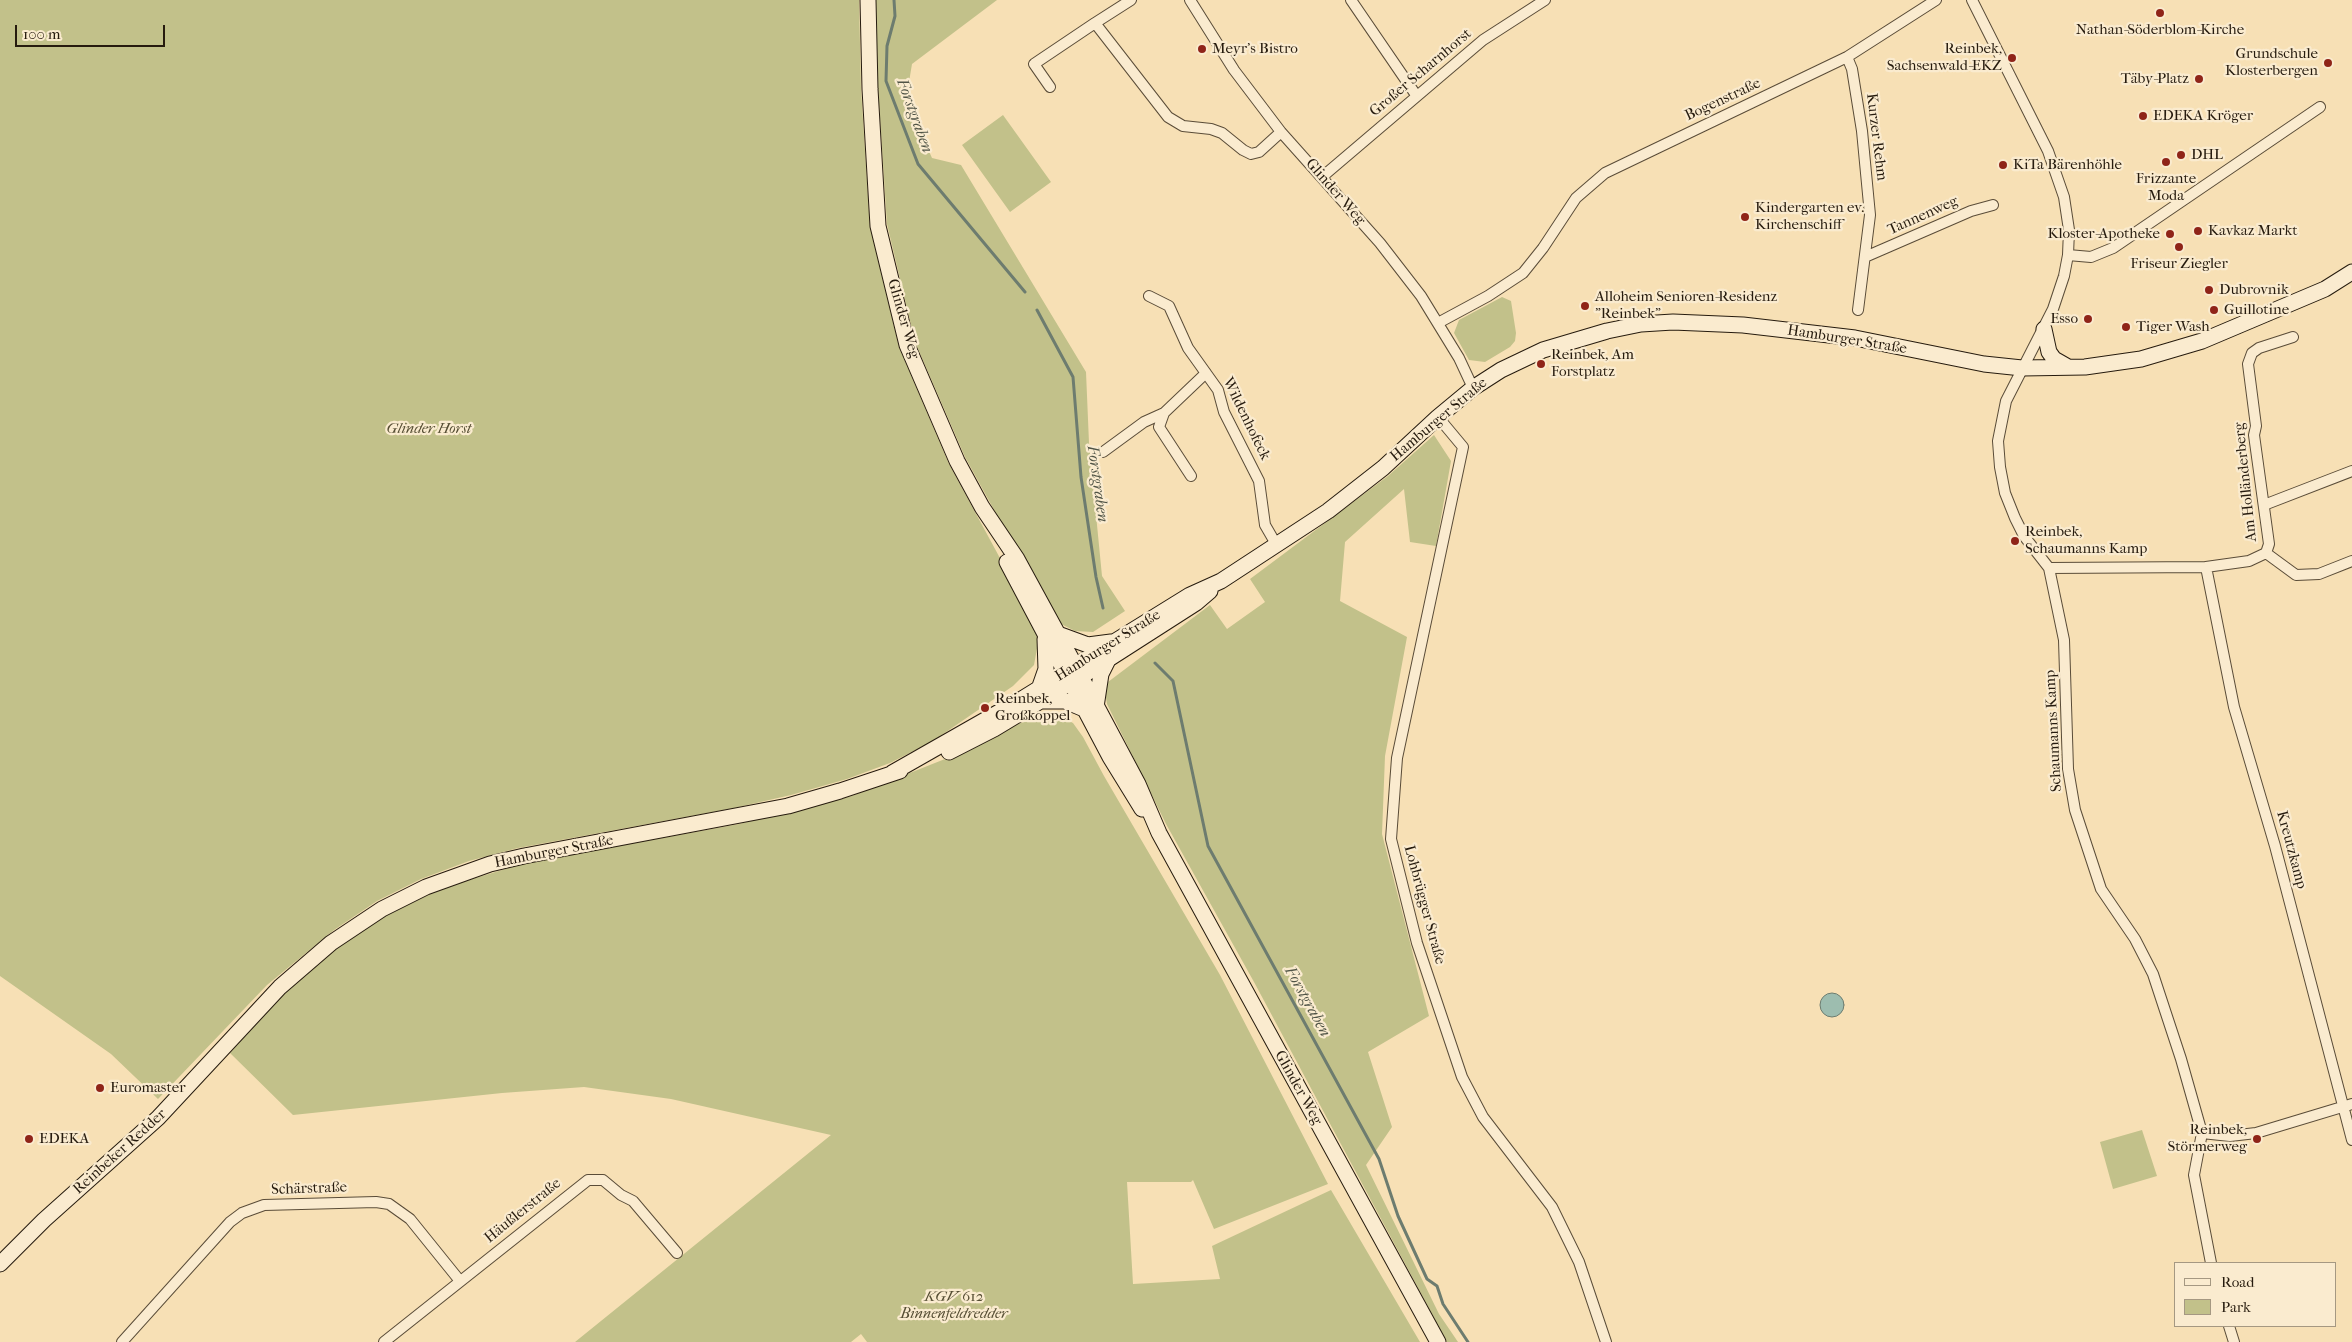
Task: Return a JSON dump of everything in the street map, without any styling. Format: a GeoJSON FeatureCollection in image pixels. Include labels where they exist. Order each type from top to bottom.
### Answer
{"type":"FeatureCollection","features":[{"type":"Feature","properties":{"kind":"main road","name":"Glinder Weg"},"geometry":{"type":"LineString","coordinates":[[868,0],[870,89],[878,226],[907,345],[957,461],[982,507],[1008,565],[1051,633],[1090,708],[1128,790],[1158,833],[1438,1342]]}},
{"type":"Feature","properties":{"kind":"main road","name":"Hamburger Straße"},"geometry":{"type":"LineString","coordinates":[[256,1014],[304,965],[351,929],[396,901],[455,875],[524,856],[788,806],[840,791],[957,748],[1073,674],[1119,640],[1190,595],[1221,580],[1354,492],[1473,388],[1501,370],[1530,355],[1579,338],[1642,324],[1673,322],[1743,325],[1855,338],[1975,363],[2022,368],[2068,368],[2122,363],[2194,344],[2242,326],[2325,289],[2352,272]]}},
{"type":"Feature","properties":{"kind":"main road"},"geometry":{"type":"LineString","coordinates":[[2044,329],[2049,352],[2054,359],[2068,368]]}},
{"type":"Feature","properties":{"kind":"main road","name":"Hamburger Straße"},"geometry":{"type":"LineString","coordinates":[[1073,674],[1108,660],[1196,603],[1221,580]]}},
{"type":"Feature","properties":{"kind":"main road"},"geometry":{"type":"LineString","coordinates":[[1108,660],[1101,674],[1090,708],[1039,695],[1046,669],[1051,633],[1088,645],[1119,640]]}},
{"type":"Feature","properties":{"kind":"main road","name":"Reinbeker Redder"},"geometry":{"type":"LineString","coordinates":[[0,1264],[44,1220],[151,1125],[256,1014]]}},
{"type":"Feature","properties":{"kind":"street"},"geometry":{"type":"LineString","coordinates":[[1050,87],[1034,64],[1131,0]]}},
{"type":"Feature","properties":{"kind":"street","name":"Glinder Weg"},"geometry":{"type":"LineString","coordinates":[[1190,0],[1234,70],[1282,132],[1401,268],[1438,323],[1473,388]]}},
{"type":"Feature","properties":{"kind":"street"},"geometry":{"type":"LineString","coordinates":[[1351,0],[1416,95]]}},
{"type":"Feature","properties":{"kind":"street","name":"Großer Scharnhorst"},"geometry":{"type":"LineString","coordinates":[[1322,177],[1416,95],[1483,40],[1545,0]]}},
{"type":"Feature","properties":{"kind":"street","name":"Bogenstraße"},"geometry":{"type":"LineString","coordinates":[[1438,323],[1516,279],[1543,248],[1576,198],[1605,173],[1847,57],[1936,0]]}},
{"type":"Feature","properties":{"kind":"street","name":"Schaumanns Kamp"},"geometry":{"type":"LineString","coordinates":[[1972,0],[2036,125],[2058,179],[2067,212],[2068,255],[2059,293],[2044,329],[2006,401],[2000,421],[1998,441],[2000,467],[2005,493],[2014,518],[2024,536],[2049,568],[2064,640],[2068,769],[2075,810],[2100,889],[2135,939],[2153,974],[2182,1059],[2202,1133],[2194,1175],[2211,1262]]}},
{"type":"Feature","properties":{"kind":"street"},"geometry":{"type":"LineString","coordinates":[[1095,23],[1150,96],[1175,122],[1183,126],[1211,128],[1222,133],[1251,154],[1259,152],[1282,132]]}},
{"type":"Feature","properties":{"kind":"street","name":"Kurzer Rehm"},"geometry":{"type":"LineString","coordinates":[[1847,57],[1852,69],[1862,131],[1870,214],[1858,310]]}},
{"type":"Feature","properties":{"kind":"street"},"geometry":{"type":"LineString","coordinates":[[2068,255],[2091,257],[2113,248],[2320,107]]}},
{"type":"Feature","properties":{"kind":"street","name":"Tannenweg"},"geometry":{"type":"LineString","coordinates":[[1865,257],[1971,211],[1993,204]]}},
{"type":"Feature","properties":{"kind":"street","name":"Wildenhofeck"},"geometry":{"type":"LineString","coordinates":[[1148,296],[1169,306],[1188,348],[1218,390],[1224,412],[1259,481],[1265,525],[1276,544]]}},
{"type":"Feature","properties":{"kind":"street","name":"Am Holländerberg"},"geometry":{"type":"LineString","coordinates":[[2049,568],[2206,567],[2249,560],[2266,554],[2269,544],[2254,435],[2256,426],[2248,364],[2252,353],[2259,348],[2293,337]]}},
{"type":"Feature","properties":{"kind":"street"},"geometry":{"type":"LineString","coordinates":[[1103,452],[1144,422],[1164,413],[1206,373]]}},
{"type":"Feature","properties":{"kind":"street"},"geometry":{"type":"LineString","coordinates":[[1164,413],[1159,428],[1191,476]]}},
{"type":"Feature","properties":{"kind":"street","name":"Lohbrügger Straße"},"geometry":{"type":"LineString","coordinates":[[1438,417],[1463,447],[1397,758],[1391,839],[1417,943],[1462,1077],[1483,1117],[1552,1207],[1579,1262],[1606,1342]]}},
{"type":"Feature","properties":{"kind":"street"},"geometry":{"type":"LineString","coordinates":[[2264,505],[2352,471]]}},
{"type":"Feature","properties":{"kind":"street"},"geometry":{"type":"LineString","coordinates":[[2266,554],[2296,575],[2319,574],[2352,561]]}},
{"type":"Feature","properties":{"kind":"street","name":"Kreutzkamp"},"geometry":{"type":"LineString","coordinates":[[2206,567],[2234,706],[2347,1105],[2352,1140]]}},
{"type":"Feature","properties":{"kind":"street"},"geometry":{"type":"LineString","coordinates":[[2202,1133],[2230,1136],[2256,1133],[2347,1105]]}},
{"type":"Feature","properties":{"kind":"street","name":"Häußlerstraße"},"geometry":{"type":"LineString","coordinates":[[384,1342],[580,1184],[596,1178],[603,1180],[621,1195],[633,1201],[677,1252]]}},
{"type":"Feature","properties":{"kind":"street","name":"Schärstraße"},"geometry":{"type":"LineString","coordinates":[[122,1342],[230,1222],[242,1213],[264,1205],[376,1202],[389,1204],[410,1219],[460,1281]]}},
{"type":"Feature","properties":{"kind":"street"},"geometry":{"type":"LineString","coordinates":[[2229,1327],[2234,1342]]}},
{"type":"Feature","properties":{"kind":"green space","name":"Glinder Horst"},"geometry":{"type":"Polygon","coordinates":[[[0,0],[859,0],[861,89],[870,227],[899,347],[949,464],[1040,632],[1034,665],[1013,686],[933,741],[890,763],[847,779],[791,795],[734,808],[518,848],[469,861],[421,879],[377,901],[334,930],[267,985],[158,1099],[111,1054],[0,976],[0,0]]]}},
{"type":"Feature","properties":{"kind":"green space"},"geometry":{"type":"Polygon","coordinates":[[[876,0],[997,0],[912,64],[906,100],[932,158],[961,165],[1086,372],[1089,443],[1102,576],[1125,611],[1093,632],[1075,631],[1055,621],[965,457],[915,342],[887,224],[878,88],[876,0]]]}},
{"type":"Feature","properties":{"kind":"green space"},"geometry":{"type":"Polygon","coordinates":[[[1003,115],[1051,182],[1010,212],[962,145],[1003,115]]]}},
{"type":"Feature","properties":{"kind":"green space"},"geometry":{"type":"Polygon","coordinates":[[[1502,297],[1511,301],[1516,333],[1515,341],[1510,347],[1485,362],[1469,360],[1454,333],[1459,320],[1502,297]]]}},
{"type":"Feature","properties":{"kind":"green space"},"geometry":{"type":"Polygon","coordinates":[[[1434,435],[1451,461],[1436,546],[1410,542],[1404,489],[1345,542],[1340,601],[1407,637],[1385,756],[1382,834],[1429,1016],[1368,1052],[1392,1127],[1366,1165],[1439,1314],[1458,1342],[1447,1342],[1254,982],[1166,824],[1107,704],[1104,685],[1210,605],[1227,629],[1265,602],[1250,579],[1388,476],[1434,435]]]}},
{"type":"Feature","properties":{"kind":"green space","name":"KGV 612 Binnenfeldredder"},"geometry":{"type":"Polygon","coordinates":[[[1046,716],[1061,717],[1073,723],[1083,737],[1220,975],[1328,1184],[1214,1229],[1193,1180],[1191,1182],[1127,1182],[1133,1284],[1220,1279],[1212,1246],[1331,1190],[1420,1342],[867,1342],[861,1334],[851,1342],[575,1342],[831,1135],[671,1099],[584,1087],[502,1093],[293,1115],[230,1053],[283,993],[342,944],[385,916],[430,894],[525,863],[739,824],[852,796],[955,755],[1020,723],[1046,716]]]}},
{"type":"Feature","properties":{"kind":"green space"},"geometry":{"type":"Polygon","coordinates":[[[2142,1130],[2157,1176],[2113,1189],[2100,1142],[2142,1130]]]}},
{"type":"Feature","properties":{"kind":"shaded area"},"geometry":{"type":"Polygon","coordinates":[[[1832,993],[1837,994],[1843,1000],[1843,1010],[1837,1016],[1832,1017],[1827,1016],[1821,1010],[1820,1005],[1821,1000],[1827,994],[1832,993]]]}},
{"type":"Feature","properties":{"kind":"waterway","name":"Forstgraben"},"geometry":{"type":"LineString","coordinates":[[894,0],[895,16],[887,46],[886,81],[918,164],[1025,292]]}},
{"type":"Feature","properties":{"kind":"waterway","name":"Forstgraben"},"geometry":{"type":"LineString","coordinates":[[1037,310],[1073,377],[1081,477],[1096,577],[1103,608]]}},
{"type":"Feature","properties":{"kind":"waterway","name":"Forstgraben"},"geometry":{"type":"LineString","coordinates":[[1155,663],[1173,681],[1208,846],[1379,1159],[1398,1216],[1427,1279],[1437,1286],[1443,1304],[1468,1342]]}},
{"type":"Feature","properties":{"kind":"place","name":"Nathan-Söderblom-Kirche"},"geometry":{"type":"Point","coordinates":[2160,13]}},
{"type":"Feature","properties":{"kind":"place","name":"Meyr's Bistro"},"geometry":{"type":"Point","coordinates":[1202,49]}},
{"type":"Feature","properties":{"kind":"place","name":"Reinbek, Sachsenwald-EKZ"},"geometry":{"type":"Point","coordinates":[2012,58]}},
{"type":"Feature","properties":{"kind":"place","name":"Grundschule Klosterbergen"},"geometry":{"type":"Point","coordinates":[2328,63]}},
{"type":"Feature","properties":{"kind":"place","name":"Täby-Platz"},"geometry":{"type":"Point","coordinates":[2199,79]}},
{"type":"Feature","properties":{"kind":"place","name":"EDEKA Kröger"},"geometry":{"type":"Point","coordinates":[2143,116]}},
{"type":"Feature","properties":{"kind":"place","name":"DHL"},"geometry":{"type":"Point","coordinates":[2181,155]}},
{"type":"Feature","properties":{"kind":"place","name":"Frizzante Moda"},"geometry":{"type":"Point","coordinates":[2166,162]}},
{"type":"Feature","properties":{"kind":"place","name":"KiTa Bärenhöhle"},"geometry":{"type":"Point","coordinates":[2003,165]}},
{"type":"Feature","properties":{"kind":"place","name":"Kindergarten ev. Kirchenschiff"},"geometry":{"type":"Point","coordinates":[1745,217]}},
{"type":"Feature","properties":{"kind":"place","name":"Kavkaz Markt"},"geometry":{"type":"Point","coordinates":[2198,231]}},
{"type":"Feature","properties":{"kind":"place","name":"Kloster-Apotheke"},"geometry":{"type":"Point","coordinates":[2170,234]}},
{"type":"Feature","properties":{"kind":"place","name":"Friseur Ziegler"},"geometry":{"type":"Point","coordinates":[2179,247]}},
{"type":"Feature","properties":{"kind":"place","name":"Dubrovnik"},"geometry":{"type":"Point","coordinates":[2209,290]}},
{"type":"Feature","properties":{"kind":"place","name":"Alloheim Senioren-Residenz \"Reinbek\""},"geometry":{"type":"Point","coordinates":[1585,306]}},
{"type":"Feature","properties":{"kind":"place","name":"Guillotine"},"geometry":{"type":"Point","coordinates":[2214,310]}},
{"type":"Feature","properties":{"kind":"place","name":"Esso"},"geometry":{"type":"Point","coordinates":[2088,319]}},
{"type":"Feature","properties":{"kind":"place","name":"Tiger Wash"},"geometry":{"type":"Point","coordinates":[2126,327]}},
{"type":"Feature","properties":{"kind":"place","name":"Reinbek, Am Forstplatz"},"geometry":{"type":"Point","coordinates":[1541,364]}},
{"type":"Feature","properties":{"kind":"place","name":"Reinbek, Schaumanns Kamp"},"geometry":{"type":"Point","coordinates":[2015,541]}},
{"type":"Feature","properties":{"kind":"place","name":"Reinbek, Großkoppel"},"geometry":{"type":"Point","coordinates":[985,708]}},
{"type":"Feature","properties":{"kind":"place","name":"Euromaster"},"geometry":{"type":"Point","coordinates":[100,1088]}},
{"type":"Feature","properties":{"kind":"place","name":"EDEKA"},"geometry":{"type":"Point","coordinates":[29,1139]}},
{"type":"Feature","properties":{"kind":"place","name":"Reinbek, Störmerweg"},"geometry":{"type":"Point","coordinates":[2257,1139]}}]}
